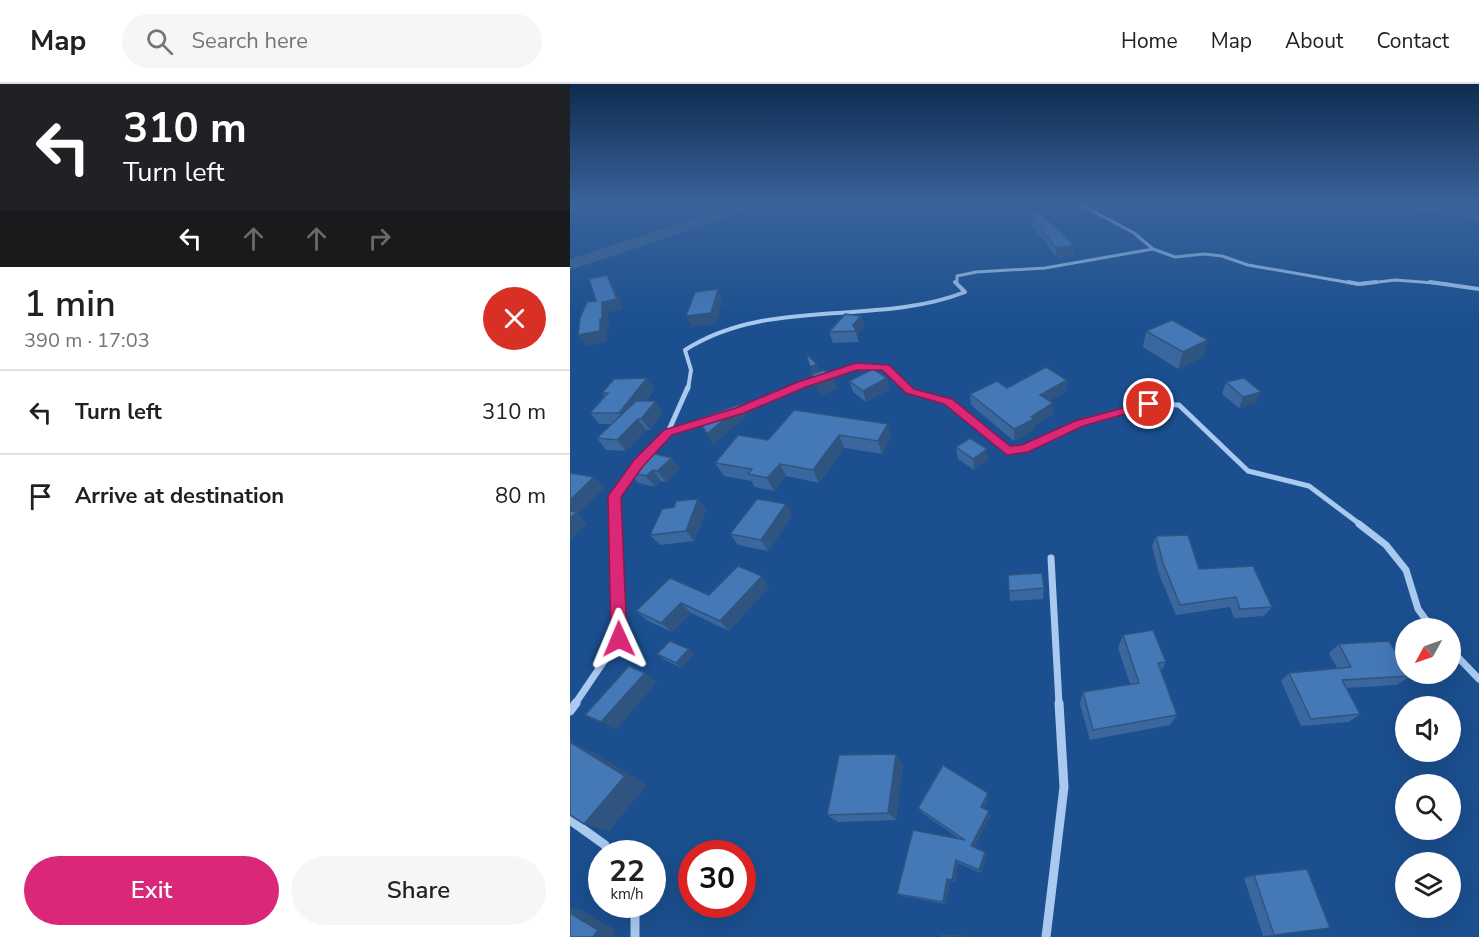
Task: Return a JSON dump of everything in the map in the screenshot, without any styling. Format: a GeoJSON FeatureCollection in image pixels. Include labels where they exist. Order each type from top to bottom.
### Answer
{"type":"FeatureCollection","features":[{"type":"Feature","properties":{"kind":"street"},"geometry":{"type":"LineString","coordinates":[[1146,243],[1153,249],[1175,257],[1204,254],[1222,256],[1248,265],[1359,284],[1395,280],[1444,283],[1479,290]]}},
{"type":"Feature","properties":{"kind":"street"},"geometry":{"type":"LineString","coordinates":[[570,711],[619,639],[614,496],[639,463],[668,432],[692,379],[692,360],[685,351],[699,339],[745,326],[797,316],[921,306],[950,299],[965,291],[955,282],[957,276],[976,272],[1045,268],[1153,249]]}},
{"type":"Feature","properties":{"kind":"street"},"geometry":{"type":"LineString","coordinates":[[730,414],[856,366],[885,367],[910,391],[948,401],[1007,450],[1024,449],[1079,424],[1149,404],[1179,405],[1248,471],[1260,476],[1298,481],[1309,486],[1386,545],[1406,570],[1418,609],[1425,618]]}},
{"type":"Feature","properties":{"kind":"street"},"geometry":{"type":"LineString","coordinates":[[668,432],[719,417]]}},
{"type":"Feature","properties":{"kind":"street"},"geometry":{"type":"LineString","coordinates":[[1046,937],[1064,787],[1051,558]]}},
{"type":"Feature","properties":{"kind":"street"},"geometry":{"type":"LineString","coordinates":[[1461,660],[1479,679]]}},
{"type":"Feature","properties":{"kind":"street"},"geometry":{"type":"LineString","coordinates":[[570,820],[598,840]]}},
{"type":"Feature","properties":{"kind":"street"},"geometry":{"type":"LineString","coordinates":[[635,918],[635,937]]}},
{"type":"Feature","properties":{"kind":"building"},"geometry":{"type":"Polygon","coordinates":[[[1052,243],[1072,243],[1074,245],[1056,248],[1052,243]]]}},
{"type":"Feature","properties":{"kind":"building"},"geometry":{"type":"Polygon","coordinates":[[[607,275],[617,299],[602,302],[600,331],[578,335],[580,318],[587,302],[596,301],[589,279],[607,275]]]}},
{"type":"Feature","properties":{"kind":"building"},"geometry":{"type":"Polygon","coordinates":[[[718,289],[711,313],[686,316],[695,292],[718,289]]]}},
{"type":"Feature","properties":{"kind":"building"},"geometry":{"type":"Polygon","coordinates":[[[845,314],[861,316],[853,325],[856,331],[829,332],[845,314]]]}},
{"type":"Feature","properties":{"kind":"building"},"geometry":{"type":"Polygon","coordinates":[[[1172,320],[1208,340],[1183,352],[1146,331],[1172,320]]]}},
{"type":"Feature","properties":{"kind":"building"},"geometry":{"type":"Polygon","coordinates":[[[806,354],[817,364],[810,367],[806,354]]]}},
{"type":"Feature","properties":{"kind":"building"},"geometry":{"type":"Polygon","coordinates":[[[1046,367],[1067,380],[1040,395],[1053,403],[1031,417],[1034,419],[1014,429],[970,394],[997,381],[1007,388],[1046,367]]]}},
{"type":"Feature","properties":{"kind":"building"},"geometry":{"type":"Polygon","coordinates":[[[873,369],[887,378],[863,391],[849,381],[873,369]]]}},
{"type":"Feature","properties":{"kind":"building"},"geometry":{"type":"Polygon","coordinates":[[[824,370],[834,378],[816,385],[812,374],[824,370]]]}},
{"type":"Feature","properties":{"kind":"building"},"geometry":{"type":"Polygon","coordinates":[[[647,378],[619,413],[590,413],[608,393],[602,393],[614,379],[647,378]]]}},
{"type":"Feature","properties":{"kind":"building"},"geometry":{"type":"Polygon","coordinates":[[[1244,378],[1261,392],[1243,397],[1226,382],[1244,378]]]}},
{"type":"Feature","properties":{"kind":"building"},"geometry":{"type":"Polygon","coordinates":[[[636,401],[656,401],[641,419],[638,419],[617,440],[597,438],[636,401]]]}},
{"type":"Feature","properties":{"kind":"building"},"geometry":{"type":"Polygon","coordinates":[[[743,403],[707,434],[698,419],[743,403]]]}},
{"type":"Feature","properties":{"kind":"building"},"geometry":{"type":"Polygon","coordinates":[[[794,410],[888,424],[878,441],[839,435],[813,470],[780,464],[767,478],[748,474],[752,469],[715,463],[738,435],[768,440],[794,410]]]}},
{"type":"Feature","properties":{"kind":"building"},"geometry":{"type":"Polygon","coordinates":[[[970,438],[987,449],[973,459],[956,447],[970,438]]]}},
{"type":"Feature","properties":{"kind":"building"},"geometry":{"type":"Polygon","coordinates":[[[651,453],[672,458],[657,471],[653,470],[646,476],[629,472],[651,453]]]}},
{"type":"Feature","properties":{"kind":"building"},"geometry":{"type":"Polygon","coordinates":[[[570,473],[594,477],[570,500],[570,473]]]}},
{"type":"Feature","properties":{"kind":"building"},"geometry":{"type":"Polygon","coordinates":[[[698,499],[686,531],[650,535],[662,509],[674,507],[676,501],[698,499]]]}},
{"type":"Feature","properties":{"kind":"building"},"geometry":{"type":"Polygon","coordinates":[[[757,499],[786,504],[761,540],[730,534],[757,499]]]}},
{"type":"Feature","properties":{"kind":"building"},"geometry":{"type":"Polygon","coordinates":[[[570,511],[577,512],[570,518],[570,511]]]}},
{"type":"Feature","properties":{"kind":"building"},"geometry":{"type":"Polygon","coordinates":[[[1188,535],[1199,569],[1253,566],[1272,607],[1240,609],[1236,597],[1180,605],[1163,563],[1156,536],[1188,535]]]}},
{"type":"Feature","properties":{"kind":"building"},"geometry":{"type":"Polygon","coordinates":[[[738,566],[762,576],[720,621],[681,603],[661,623],[636,611],[670,578],[709,595],[738,566]]]}},
{"type":"Feature","properties":{"kind":"building"},"geometry":{"type":"Polygon","coordinates":[[[1042,573],[1044,588],[1009,591],[1008,575],[1042,573]]]}},
{"type":"Feature","properties":{"kind":"building"},"geometry":{"type":"Polygon","coordinates":[[[1153,630],[1166,662],[1158,663],[1177,715],[1093,730],[1083,692],[1139,683],[1123,635],[1153,630]]]}},
{"type":"Feature","properties":{"kind":"building"},"geometry":{"type":"Polygon","coordinates":[[[670,641],[689,649],[676,663],[657,654],[670,641]]]}},
{"type":"Feature","properties":{"kind":"building"},"geometry":{"type":"Polygon","coordinates":[[[1389,641],[1395,651],[1395,677],[1342,680],[1360,714],[1311,719],[1289,673],[1351,667],[1339,644],[1389,641]]]}},
{"type":"Feature","properties":{"kind":"building"},"geometry":{"type":"Polygon","coordinates":[[[629,666],[645,673],[601,722],[585,715],[629,666]]]}},
{"type":"Feature","properties":{"kind":"building"},"geometry":{"type":"Polygon","coordinates":[[[570,742],[625,776],[584,824],[570,815],[570,742]]]}},
{"type":"Feature","properties":{"kind":"building"},"geometry":{"type":"Polygon","coordinates":[[[896,754],[888,813],[827,815],[839,755],[896,754]]]}},
{"type":"Feature","properties":{"kind":"building"},"geometry":{"type":"Polygon","coordinates":[[[943,765],[988,793],[981,807],[989,811],[971,846],[985,852],[979,870],[956,860],[952,880],[947,879],[943,902],[897,894],[913,830],[965,840],[918,808],[943,765]]]}},
{"type":"Feature","properties":{"kind":"building"},"geometry":{"type":"Polygon","coordinates":[[[1307,869],[1330,928],[1274,935],[1254,875],[1307,869]]]}},
{"type":"Feature","properties":{"kind":"building"},"geometry":{"type":"Polygon","coordinates":[[[570,913],[598,930],[593,937],[570,937],[570,913]]]}},
{"type":"Feature","properties":{"kind":"building"},"geometry":{"type":"Polygon","coordinates":[[[941,935],[975,937],[941,937],[941,935]]]}},
{"type":"Feature","properties":{"kind":"waterway"},"geometry":{"type":"LineString","coordinates":[[570,265],[637,243]]}},
{"type":"Feature","properties":{"kind":"route"},"geometry":{"type":"LineString","coordinates":[[619,639],[614,496],[639,463],[668,432],[740,411],[802,385],[856,366],[885,367],[910,391],[948,401],[1007,450],[1024,449],[1079,424],[1149,404]]}}]}
